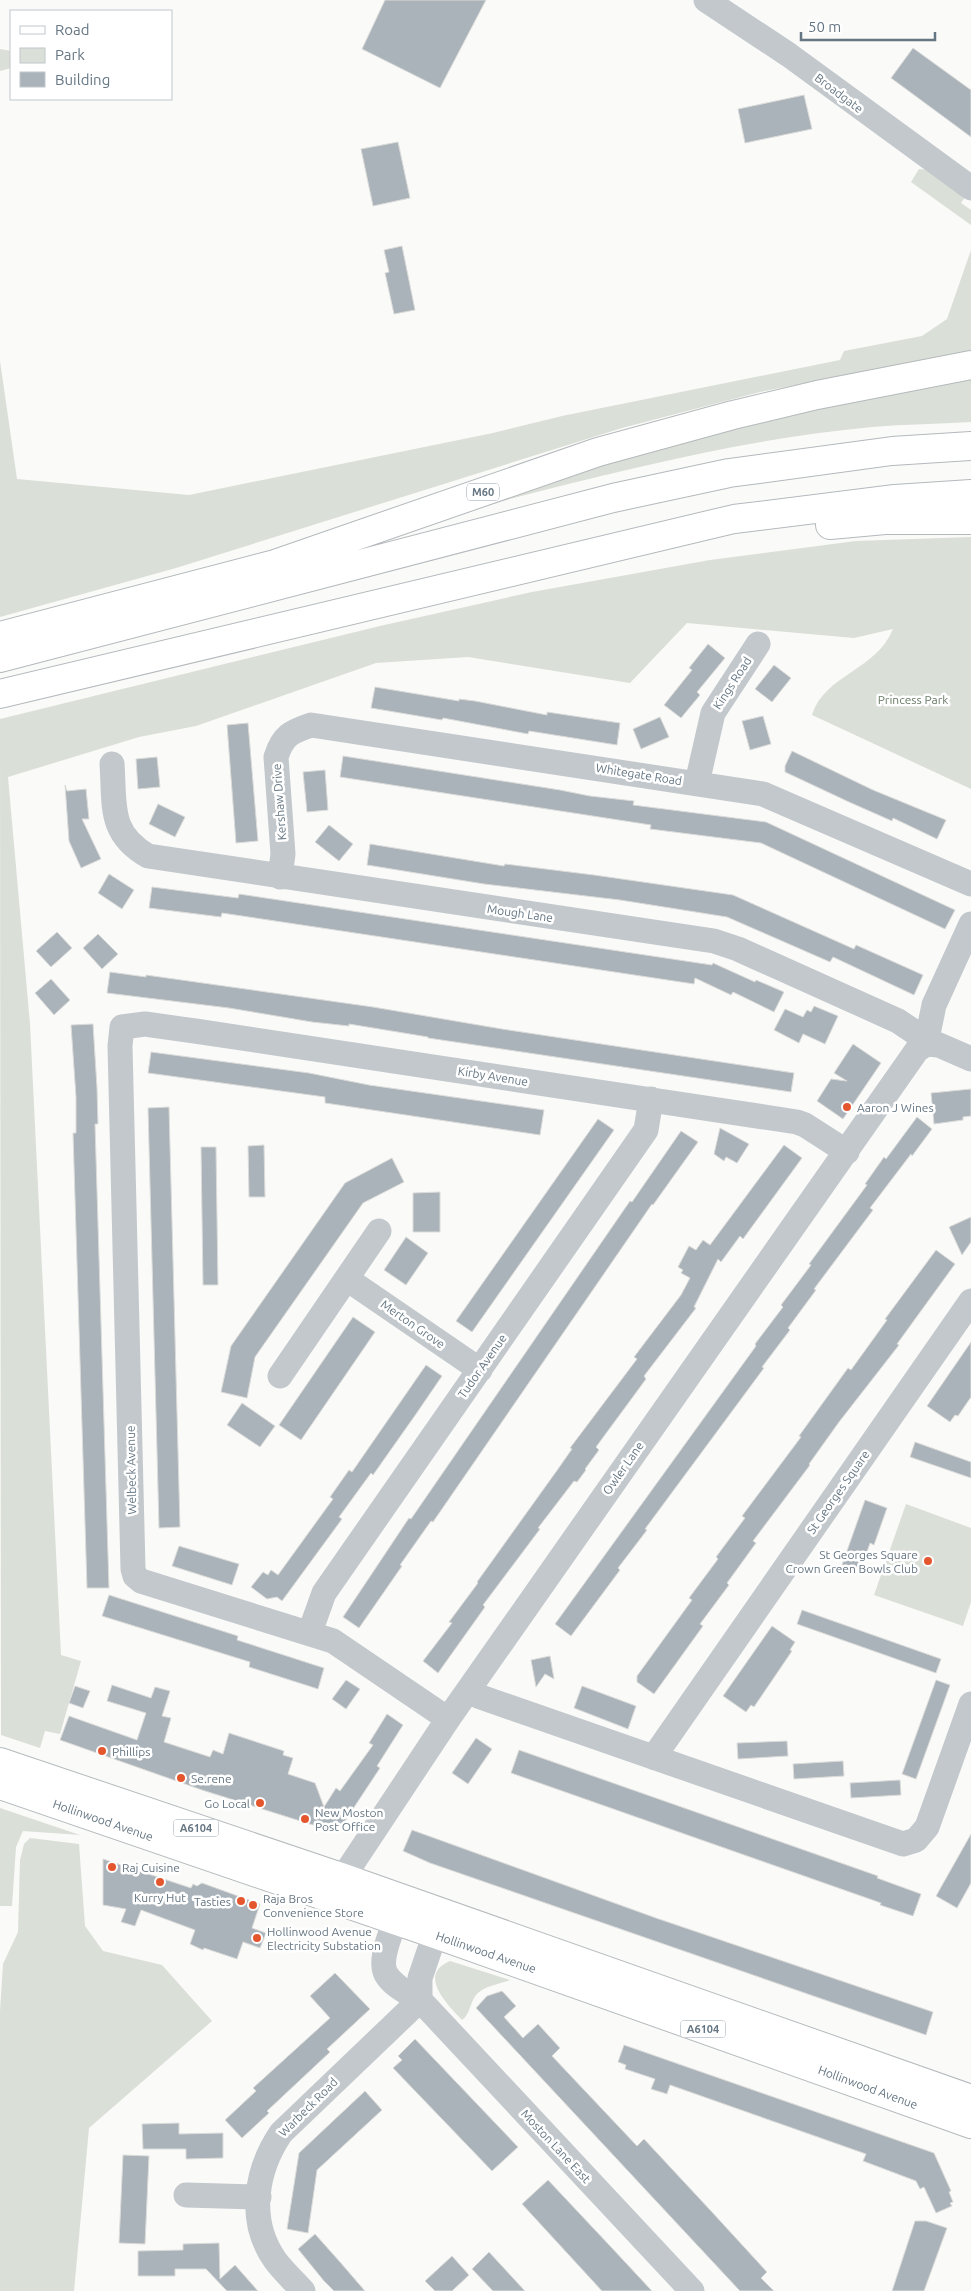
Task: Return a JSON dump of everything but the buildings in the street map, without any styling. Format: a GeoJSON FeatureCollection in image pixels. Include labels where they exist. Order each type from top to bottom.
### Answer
{"type":"FeatureCollection","features":[{"type":"Feature","properties":{"kind":"main road","name":"M60"},"geometry":{"type":"LineString","coordinates":[[0,636],[274,564],[598,452],[817,394],[971,365]]}},
{"type":"Feature","properties":{"kind":"main road"},"geometry":{"type":"LineString","coordinates":[[0,658],[613,498],[728,473],[892,451],[971,446]]}},
{"type":"Feature","properties":{"kind":"main road"},"geometry":{"type":"LineString","coordinates":[[0,694],[734,519],[895,499],[971,494]]}},
{"type":"Feature","properties":{"kind":"main road"},"geometry":{"type":"LineString","coordinates":[[538,565],[801,527],[885,520],[971,520]]}},
{"type":"Feature","properties":{"kind":"main road","name":"Hollinwood Avenue"},"geometry":{"type":"LineString","coordinates":[[0,1762],[47,1789],[337,1888],[962,2108]]}},
{"type":"Feature","properties":{"kind":"main road","name":"Hollinwood Avenue"},"geometry":{"type":"LineString","coordinates":[[0,1785],[47,1789]]}},
{"type":"Feature","properties":{"kind":"street","name":"Broadgate"},"geometry":{"type":"LineString","coordinates":[[706,0],[789,55],[971,188]]}},
{"type":"Feature","properties":{"kind":"street","name":"Kings Road"},"geometry":{"type":"LineString","coordinates":[[697,783],[713,713],[758,644]]}},
{"type":"Feature","properties":{"kind":"street","name":"Whitegate Road"},"geometry":{"type":"LineString","coordinates":[[291,732],[311,725],[326,726],[763,794],[971,884]]}},
{"type":"Feature","properties":{"kind":"street","name":"Kershaw Drive"},"geometry":{"type":"LineString","coordinates":[[280,877],[283,854],[276,757],[280,745],[291,732]]}},
{"type":"Feature","properties":{"kind":"street","name":"Mough Lane"},"geometry":{"type":"LineString","coordinates":[[112,764],[116,817],[122,834],[133,847],[148,856],[714,941],[738,949],[898,1022],[913,1031],[926,1044],[939,1045],[971,1059]]}},
{"type":"Feature","properties":{"kind":"street"},"geometry":{"type":"LineString","coordinates":[[926,1044],[934,1006],[971,924]]}},
{"type":"Feature","properties":{"kind":"street","name":"Kirby Avenue"},"geometry":{"type":"LineString","coordinates":[[132,1024],[187,1030],[797,1122],[847,1152]]}},
{"type":"Feature","properties":{"kind":"street","name":"Welbeck Avenue"},"geometry":{"type":"LineString","coordinates":[[132,1024],[122,1027],[120,1046],[133,1569],[135,1576],[141,1581],[310,1632],[333,1641],[448,1719]]}},
{"type":"Feature","properties":{"kind":"street","name":"Owler Lane"},"geometry":{"type":"LineString","coordinates":[[337,1888],[448,1719],[708,1345],[847,1152],[917,1050],[926,1044]]}},
{"type":"Feature","properties":{"kind":"street","name":"Tudor Avenue"},"geometry":{"type":"LineString","coordinates":[[310,1632],[324,1593],[646,1130],[651,1099]]}},
{"type":"Feature","properties":{"kind":"street"},"geometry":{"type":"LineString","coordinates":[[280,1376],[379,1231]]}},
{"type":"Feature","properties":{"kind":"street","name":"Merton Grove"},"geometry":{"type":"LineString","coordinates":[[347,1278],[480,1370]]}},
{"type":"Feature","properties":{"kind":"street","name":"St Georges Square"},"geometry":{"type":"LineString","coordinates":[[655,1758],[658,1751],[971,1301]]}},
{"type":"Feature","properties":{"kind":"street"},"geometry":{"type":"LineString","coordinates":[[469,1689],[478,1696],[903,1844],[916,1840],[926,1827],[965,1739],[971,1704]]}},
{"type":"Feature","properties":{"kind":"street","name":"Moston Lane East"},"geometry":{"type":"LineString","coordinates":[[400,1910],[385,1953],[383,1964],[385,1973],[396,1986],[420,2000],[692,2291]]}},
{"type":"Feature","properties":{"kind":"street"},"geometry":{"type":"LineString","coordinates":[[420,2000],[420,1978],[439,1924]]}},
{"type":"Feature","properties":{"kind":"street","name":"Warbeck Road"},"geometry":{"type":"LineString","coordinates":[[303,2291],[274,2259],[261,2233],[259,2197],[261,2173],[271,2147],[281,2133],[420,2000]]}},
{"type":"Feature","properties":{"kind":"street"},"geometry":{"type":"LineString","coordinates":[[186,2195],[259,2197]]}},
{"type":"Feature","properties":{"kind":"green space"},"geometry":{"type":"Polygon","coordinates":[[[0,49],[10,51],[10,68],[0,71],[0,49]]]}},
{"type":"Feature","properties":{"kind":"green space"},"geometry":{"type":"Polygon","coordinates":[[[919,169],[930,170],[965,197],[961,203],[971,210],[971,225],[911,182],[919,169]]]}},
{"type":"Feature","properties":{"kind":"green space"},"geometry":{"type":"Polygon","coordinates":[[[971,250],[971,354],[760,392],[622,428],[176,568],[0,617],[0,361],[17,479],[189,495],[493,433],[562,416],[840,360],[844,351],[922,336],[947,319],[971,250]]]}},
{"type":"Feature","properties":{"kind":"green space"},"geometry":{"type":"Polygon","coordinates":[[[971,377],[971,422],[897,425],[824,432],[727,448],[584,480],[490,504],[491,502],[628,457],[732,427],[971,377]]]}},
{"type":"Feature","properties":{"kind":"green space","name":"Princess Park"},"geometry":{"type":"Polygon","coordinates":[[[971,537],[971,789],[812,715],[818,702],[827,690],[875,654],[885,643],[893,629],[854,638],[687,623],[630,683],[468,657],[376,663],[196,726],[139,737],[8,777],[30,1024],[61,1655],[81,1661],[60,1734],[45,1731],[40,1748],[1,1735],[0,719],[380,626],[532,592],[710,560],[856,541],[971,537]]]}},
{"type":"Feature","properties":{"kind":"green space","name":"St Georges Square Crown Green Bowls Club"},"geometry":{"type":"Polygon","coordinates":[[[906,1504],[971,1528],[971,1602],[963,1626],[874,1595],[906,1504]]]}},
{"type":"Feature","properties":{"kind":"green space"},"geometry":{"type":"Polygon","coordinates":[[[0,1808],[80,1835],[23,1831],[16,1847],[12,1906],[0,1906],[0,1808]]]}},
{"type":"Feature","properties":{"kind":"green space"},"geometry":{"type":"Polygon","coordinates":[[[30,1838],[79,1844],[85,1926],[103,1951],[162,1965],[212,2021],[89,2128],[74,2291],[0,2291],[0,2011],[3,1964],[18,1932],[20,1860],[24,1844],[30,1838]]]}},
{"type":"Feature","properties":{"kind":"green space"},"geometry":{"type":"Polygon","coordinates":[[[450,1961],[510,1980],[487,1987],[479,1992],[474,1998],[467,2015],[462,2020],[444,1999],[435,1982],[436,1974],[440,1967],[450,1961]]]}},
{"type":"Feature","properties":{"kind":"place","name":"Aaron J Wines"},"geometry":{"type":"Point","coordinates":[847,1107]}},
{"type":"Feature","properties":{"kind":"place","name":"St Georges Square Crown Green Bowls Club"},"geometry":{"type":"Point","coordinates":[928,1561]}},
{"type":"Feature","properties":{"kind":"place","name":"Phillips"},"geometry":{"type":"Point","coordinates":[102,1751]}},
{"type":"Feature","properties":{"kind":"place","name":"Se.rene"},"geometry":{"type":"Point","coordinates":[181,1778]}},
{"type":"Feature","properties":{"kind":"place","name":"Go Local"},"geometry":{"type":"Point","coordinates":[260,1803]}},
{"type":"Feature","properties":{"kind":"place","name":"New Moston Post Office"},"geometry":{"type":"Point","coordinates":[305,1819]}},
{"type":"Feature","properties":{"kind":"place","name":"Raj Cuisine"},"geometry":{"type":"Point","coordinates":[112,1867]}},
{"type":"Feature","properties":{"kind":"place","name":"Kurry Hut"},"geometry":{"type":"Point","coordinates":[160,1882]}},
{"type":"Feature","properties":{"kind":"place","name":"Tasties"},"geometry":{"type":"Point","coordinates":[241,1901]}},
{"type":"Feature","properties":{"kind":"place","name":"Raja Bros Convenience Store"},"geometry":{"type":"Point","coordinates":[253,1905]}},
{"type":"Feature","properties":{"kind":"place","name":"Hollinwood Avenue Electricity Substation"},"geometry":{"type":"Point","coordinates":[257,1938]}}]}
